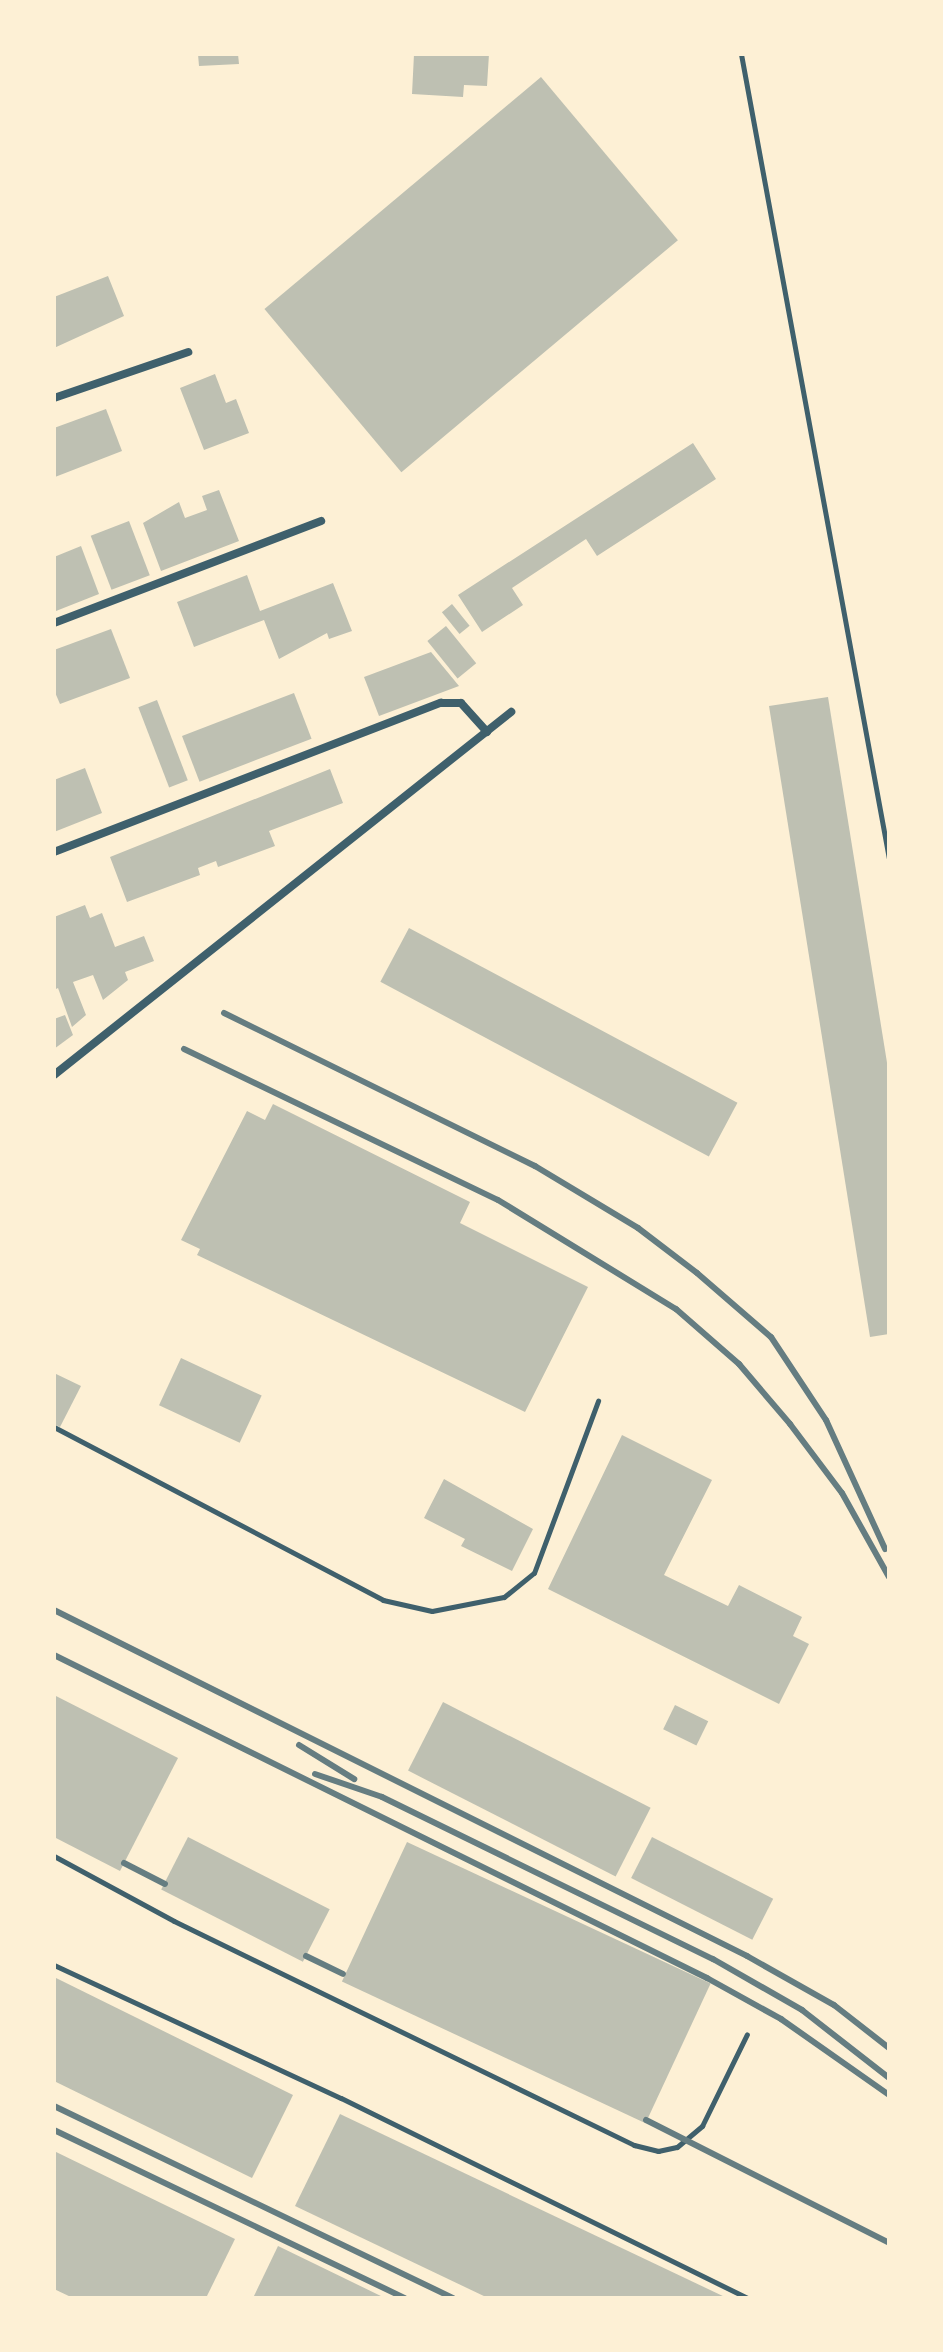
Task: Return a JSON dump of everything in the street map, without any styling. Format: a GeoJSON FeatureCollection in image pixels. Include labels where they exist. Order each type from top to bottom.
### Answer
{"type":"FeatureCollection","features":[{"type":"Feature","properties":{"kind":"street"},"geometry":{"type":"LineString","coordinates":[[54,398],[188,352]]}},
{"type":"Feature","properties":{"kind":"street"},"geometry":{"type":"LineString","coordinates":[[54,623],[321,521]]}},
{"type":"Feature","properties":{"kind":"street"},"geometry":{"type":"LineString","coordinates":[[54,852],[441,703],[461,703],[487,732]]}},
{"type":"Feature","properties":{"kind":"street"},"geometry":{"type":"LineString","coordinates":[[54,1075],[511,712]]}},
{"type":"Feature","properties":{"kind":"lane"},"geometry":{"type":"LineString","coordinates":[[741,54],[889,859]]}},
{"type":"Feature","properties":{"kind":"lane"},"geometry":{"type":"LineString","coordinates":[[54,1427],[383,1600],[432,1611],[504,1597],[534,1573],[598,1401]]}},
{"type":"Feature","properties":{"kind":"lane"},"geometry":{"type":"LineString","coordinates":[[54,1856],[174,1921],[634,2145],[658,2151],[677,2147],[702,2126],[747,2034]]}},
{"type":"Feature","properties":{"kind":"lane"},"geometry":{"type":"LineString","coordinates":[[54,1965],[341,2098],[747,2298]]}},
{"type":"Feature","properties":{"kind":"building"},"geometry":{"type":"Polygon","coordinates":[[[198,54],[238,54],[239,64],[199,66],[198,54]]]}},
{"type":"Feature","properties":{"kind":"building"},"geometry":{"type":"Polygon","coordinates":[[[414,54],[489,54],[487,86],[464,85],[463,97],[412,94],[414,54]]]}},
{"type":"Feature","properties":{"kind":"building"},"geometry":{"type":"Polygon","coordinates":[[[541,77],[678,240],[401,472],[264,309],[541,77]]]}},
{"type":"Feature","properties":{"kind":"building"},"geometry":{"type":"Polygon","coordinates":[[[108,276],[124,316],[54,348],[54,297],[108,276]]]}},
{"type":"Feature","properties":{"kind":"building"},"geometry":{"type":"Polygon","coordinates":[[[215,374],[226,403],[236,399],[249,433],[204,450],[180,388],[215,374]]]}},
{"type":"Feature","properties":{"kind":"building"},"geometry":{"type":"Polygon","coordinates":[[[106,409],[122,451],[55,477],[54,428],[106,409]]]}},
{"type":"Feature","properties":{"kind":"building"},"geometry":{"type":"Polygon","coordinates":[[[693,443],[716,479],[597,556],[586,539],[512,588],[523,605],[482,632],[458,595],[693,443]]]}},
{"type":"Feature","properties":{"kind":"building"},"geometry":{"type":"Polygon","coordinates":[[[219,490],[239,541],[161,571],[143,523],[179,502],[185,518],[207,510],[202,496],[219,490]]]}},
{"type":"Feature","properties":{"kind":"building"},"geometry":{"type":"Polygon","coordinates":[[[129,521],[150,575],[112,590],[91,536],[129,521]]]}},
{"type":"Feature","properties":{"kind":"building"},"geometry":{"type":"Polygon","coordinates":[[[81,546],[99,594],[56,611],[54,557],[81,546]]]}},
{"type":"Feature","properties":{"kind":"building"},"geometry":{"type":"Polygon","coordinates":[[[247,575],[260,611],[333,583],[352,631],[329,639],[327,633],[279,659],[264,620],[194,647],[177,602],[247,575]]]}},
{"type":"Feature","properties":{"kind":"building"},"geometry":{"type":"Polygon","coordinates":[[[452,604],[470,626],[460,634],[442,612],[452,604]]]}},
{"type":"Feature","properties":{"kind":"building"},"geometry":{"type":"Polygon","coordinates":[[[446,626],[476,663],[458,678],[427,641],[446,626]]]}},
{"type":"Feature","properties":{"kind":"building"},"geometry":{"type":"Polygon","coordinates":[[[111,629],[130,678],[60,704],[54,690],[54,650],[111,629]]]}},
{"type":"Feature","properties":{"kind":"building"},"geometry":{"type":"Polygon","coordinates":[[[431,652],[459,686],[379,716],[364,677],[431,652]]]}},
{"type":"Feature","properties":{"kind":"building"},"geometry":{"type":"Polygon","coordinates":[[[294,693],[312,739],[200,782],[182,736],[294,693]]]}},
{"type":"Feature","properties":{"kind":"building"},"geometry":{"type":"Polygon","coordinates":[[[828,697],[889,1075],[889,1334],[870,1337],[769,706],[828,697]]]}},
{"type":"Feature","properties":{"kind":"building"},"geometry":{"type":"Polygon","coordinates":[[[157,700],[188,780],[169,787],[138,707],[157,700]]]}},
{"type":"Feature","properties":{"kind":"building"},"geometry":{"type":"Polygon","coordinates":[[[85,768],[102,813],[54,832],[54,780],[85,768]]]}},
{"type":"Feature","properties":{"kind":"building"},"geometry":{"type":"Polygon","coordinates":[[[330,769],[343,803],[269,831],[275,846],[218,867],[216,861],[198,868],[200,875],[127,902],[110,857],[330,769]]]}},
{"type":"Feature","properties":{"kind":"building"},"geometry":{"type":"Polygon","coordinates":[[[85,905],[90,918],[102,913],[115,947],[144,936],[154,961],[125,972],[128,980],[103,1000],[93,975],[73,982],[86,1015],[72,1027],[58,988],[54,990],[54,917],[85,905]]]}},
{"type":"Feature","properties":{"kind":"building"},"geometry":{"type":"Polygon","coordinates":[[[409,928],[737,1103],[709,1157],[380,982],[409,928]]]}},
{"type":"Feature","properties":{"kind":"building"},"geometry":{"type":"Polygon","coordinates":[[[65,1015],[73,1035],[54,1049],[54,1019],[65,1015]]]}},
{"type":"Feature","properties":{"kind":"building"},"geometry":{"type":"Polygon","coordinates":[[[273,1104],[470,1202],[460,1223],[588,1287],[525,1412],[197,1255],[200,1249],[181,1240],[247,1111],[265,1120],[273,1104]]]}},
{"type":"Feature","properties":{"kind":"building"},"geometry":{"type":"Polygon","coordinates":[[[181,1358],[262,1396],[240,1443],[159,1405],[181,1358]]]}},
{"type":"Feature","properties":{"kind":"building"},"geometry":{"type":"Polygon","coordinates":[[[54,1373],[81,1386],[60,1427],[54,1424],[54,1373]]]}},
{"type":"Feature","properties":{"kind":"building"},"geometry":{"type":"Polygon","coordinates":[[[622,1435],[712,1480],[664,1575],[728,1606],[739,1585],[802,1617],[793,1636],[809,1644],[779,1704],[548,1589],[622,1435]]]}},
{"type":"Feature","properties":{"kind":"building"},"geometry":{"type":"Polygon","coordinates":[[[444,1479],[533,1529],[512,1571],[461,1546],[465,1539],[424,1518],[444,1479]]]}},
{"type":"Feature","properties":{"kind":"building"},"geometry":{"type":"Polygon","coordinates":[[[54,1695],[178,1758],[120,1871],[54,1837],[54,1695]]]}},
{"type":"Feature","properties":{"kind":"building"},"geometry":{"type":"Polygon","coordinates":[[[443,1702],[651,1808],[616,1876],[408,1771],[443,1702]]]}},
{"type":"Feature","properties":{"kind":"building"},"geometry":{"type":"Polygon","coordinates":[[[675,1705],[708,1721],[696,1745],[663,1729],[675,1705]]]}},
{"type":"Feature","properties":{"kind":"building"},"geometry":{"type":"Polygon","coordinates":[[[188,1837],[330,1909],[303,1962],[161,1890],[188,1837]]]}},
{"type":"Feature","properties":{"kind":"building"},"geometry":{"type":"Polygon","coordinates":[[[652,1837],[773,1899],[752,1940],[631,1878],[652,1837]]]}},
{"type":"Feature","properties":{"kind":"building"},"geometry":{"type":"Polygon","coordinates":[[[407,1842],[711,1984],[646,2123],[342,1982],[407,1842]]]}},
{"type":"Feature","properties":{"kind":"building"},"geometry":{"type":"Polygon","coordinates":[[[54,1977],[293,2095],[252,2178],[54,2081],[54,1977]]]}},
{"type":"Feature","properties":{"kind":"building"},"geometry":{"type":"Polygon","coordinates":[[[340,2114],[727,2298],[488,2298],[295,2206],[340,2114]]]}},
{"type":"Feature","properties":{"kind":"building"},"geometry":{"type":"Polygon","coordinates":[[[54,2151],[235,2239],[206,2298],[73,2298],[54,2289],[54,2151]]]}},
{"type":"Feature","properties":{"kind":"building"},"geometry":{"type":"Polygon","coordinates":[[[278,2246],[385,2298],[253,2298],[278,2246]]]}},
{"type":"Feature","properties":{"kind":"railway"},"geometry":{"type":"LineString","coordinates":[[224,1013],[535,1166],[638,1228],[697,1273],[771,1337],[826,1420],[885,1549]]}},
{"type":"Feature","properties":{"kind":"railway"},"geometry":{"type":"LineString","coordinates":[[184,1049],[498,1200],[676,1309],[739,1364],[790,1424],[842,1493],[889,1577]]}},
{"type":"Feature","properties":{"kind":"railway"},"geometry":{"type":"LineString","coordinates":[[54,1610],[747,1956],[834,2005],[889,2048]]}},
{"type":"Feature","properties":{"kind":"railway"},"geometry":{"type":"LineString","coordinates":[[54,1655],[707,1978],[781,2019],[889,2095]]}},
{"type":"Feature","properties":{"kind":"railway"},"geometry":{"type":"LineString","coordinates":[[299,1745],[354,1779]]}},
{"type":"Feature","properties":{"kind":"railway"},"geometry":{"type":"LineString","coordinates":[[315,1774],[382,1797],[713,1959],[802,2010],[889,2078]]}},
{"type":"Feature","properties":{"kind":"railway"},"geometry":{"type":"LineString","coordinates":[[124,1863],[165,1884]]}},
{"type":"Feature","properties":{"kind":"railway"},"geometry":{"type":"LineString","coordinates":[[306,1956],[343,1974]]}},
{"type":"Feature","properties":{"kind":"railway"},"geometry":{"type":"LineString","coordinates":[[54,2106],[453,2298]]}},
{"type":"Feature","properties":{"kind":"railway"},"geometry":{"type":"LineString","coordinates":[[646,2120],[889,2243]]}},
{"type":"Feature","properties":{"kind":"railway"},"geometry":{"type":"LineString","coordinates":[[54,2130],[405,2298]]}}]}
